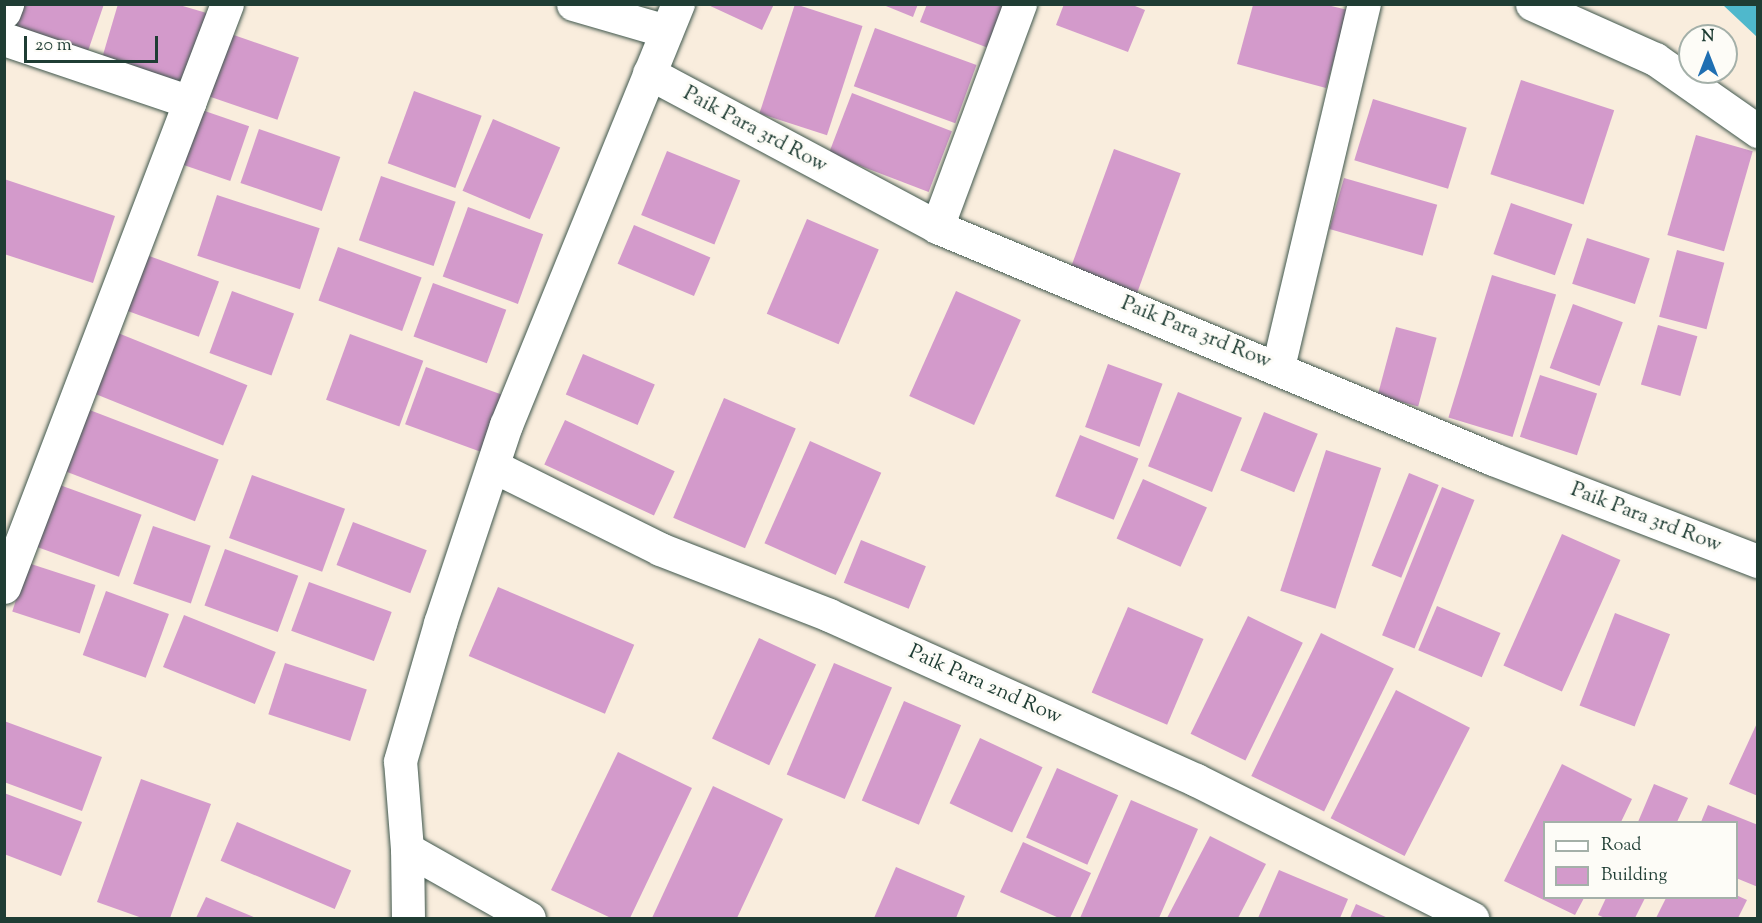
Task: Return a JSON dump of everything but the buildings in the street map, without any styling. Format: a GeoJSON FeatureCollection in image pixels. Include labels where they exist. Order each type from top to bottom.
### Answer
{"type":"FeatureCollection","features":[{"type":"Feature","properties":{"kind":"street"},"geometry":{"type":"LineString","coordinates":[[4,12],[7,4]]}},
{"type":"Feature","properties":{"kind":"street"},"geometry":{"type":"LineString","coordinates":[[4,587],[227,4]]}},
{"type":"Feature","properties":{"kind":"street"},"geometry":{"type":"LineString","coordinates":[[408,918],[407,849],[400,761],[440,623],[493,466],[672,18],[573,4]]}},
{"type":"Feature","properties":{"kind":"street"},"geometry":{"type":"LineString","coordinates":[[937,227],[1020,4]]}},
{"type":"Feature","properties":{"kind":"street"},"geometry":{"type":"LineString","coordinates":[[1278,367],[1364,4]]}},
{"type":"Feature","properties":{"kind":"street"},"geometry":{"type":"LineString","coordinates":[[1532,4],[1655,59],[1758,131]]}},
{"type":"Feature","properties":{"kind":"street"},"geometry":{"type":"LineString","coordinates":[[4,39],[190,102]]}},
{"type":"Feature","properties":{"kind":"street","name":"Paik Para 3rd Row"},"geometry":{"type":"LineString","coordinates":[[649,74],[937,227],[1278,367],[1493,459],[1758,561]]}},
{"type":"Feature","properties":{"kind":"street","name":"Paik Para 2nd Row"},"geometry":{"type":"LineString","coordinates":[[493,466],[660,549],[829,615],[1196,780],[1472,918]]}},
{"type":"Feature","properties":{"kind":"street"},"geometry":{"type":"LineString","coordinates":[[407,849],[529,918]]}},
{"type":"Feature","properties":{"kind":"water"},"geometry":{"type":"Polygon","coordinates":[[[1723,5],[1757,5],[1757,37],[1723,5]]]}}]}
